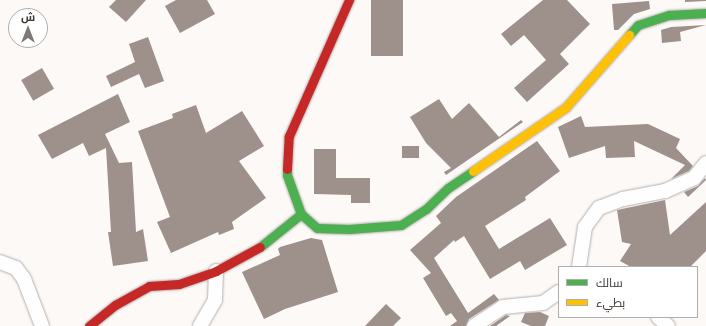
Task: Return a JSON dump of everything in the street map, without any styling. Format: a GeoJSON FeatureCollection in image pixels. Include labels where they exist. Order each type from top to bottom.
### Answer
{"type":"FeatureCollection","features":[{"type":"Feature","properties":{"kind":"street"},"geometry":{"type":"LineString","coordinates":[[349,0],[290,136],[287,175],[301,214],[317,228],[349,229],[401,225],[426,209],[448,188],[566,107],[638,25],[669,15],[706,13]]}},
{"type":"Feature","properties":{"kind":"street"},"geometry":{"type":"LineString","coordinates":[[579,266],[585,227],[599,208],[623,199],[665,191],[694,178],[706,163]]}},
{"type":"Feature","properties":{"kind":"street"},"geometry":{"type":"LineString","coordinates":[[89,326],[115,305],[149,286],[179,284],[216,271],[266,244],[301,214]]}},
{"type":"Feature","properties":{"kind":"street"},"geometry":{"type":"LineString","coordinates":[[0,262],[16,268],[24,280],[42,326]]}},
{"type":"Feature","properties":{"kind":"street"},"geometry":{"type":"LineString","coordinates":[[200,326],[215,300],[216,271]]}},
{"type":"Feature","properties":{"kind":"street"},"geometry":{"type":"LineString","coordinates":[[474,326],[503,307],[543,303],[558,293]]}},
{"type":"Feature","properties":{"kind":"street"},"geometry":{"type":"LineString","coordinates":[[659,318],[668,326]]}},
{"type":"Feature","properties":{"kind":"building"},"geometry":{"type":"Polygon","coordinates":[[[116,0],[146,0],[126,22],[109,7],[116,0]]]}},
{"type":"Feature","properties":{"kind":"building"},"geometry":{"type":"Polygon","coordinates":[[[176,0],[207,0],[215,14],[180,33],[165,6],[176,0]]]}},
{"type":"Feature","properties":{"kind":"building"},"geometry":{"type":"Polygon","coordinates":[[[371,0],[403,0],[403,56],[371,56],[371,0]]]}},
{"type":"Feature","properties":{"kind":"building"},"geometry":{"type":"Polygon","coordinates":[[[543,0],[567,0],[590,24],[560,54],[569,64],[527,102],[514,88],[546,60],[524,35],[511,46],[501,34],[543,0]]]}},
{"type":"Feature","properties":{"kind":"building"},"geometry":{"type":"Polygon","coordinates":[[[685,0],[706,0],[706,1],[685,2],[685,0]]]}},
{"type":"Feature","properties":{"kind":"building"},"geometry":{"type":"Polygon","coordinates":[[[649,1],[650,9],[634,14],[618,30],[614,30],[612,4],[649,1]]]}},
{"type":"Feature","properties":{"kind":"building"},"geometry":{"type":"Polygon","coordinates":[[[706,25],[680,32],[681,41],[662,43],[661,30],[671,27],[706,25]]]}},
{"type":"Feature","properties":{"kind":"building"},"geometry":{"type":"Polygon","coordinates":[[[148,37],[164,81],[145,88],[139,74],[111,87],[106,76],[135,62],[129,44],[148,37]]]}},
{"type":"Feature","properties":{"kind":"building"},"geometry":{"type":"Polygon","coordinates":[[[42,68],[54,89],[33,101],[21,80],[42,68]]]}},
{"type":"Feature","properties":{"kind":"building"},"geometry":{"type":"Polygon","coordinates":[[[118,94],[130,122],[105,134],[119,163],[132,162],[136,232],[143,229],[148,261],[113,266],[108,232],[111,232],[106,148],[89,156],[83,143],[52,159],[38,135],[118,94]]]}},
{"type":"Feature","properties":{"kind":"building"},"geometry":{"type":"Polygon","coordinates":[[[439,99],[452,119],[469,103],[499,137],[521,120],[523,122],[446,175],[444,172],[451,168],[426,143],[410,117],[439,99]]]}},
{"type":"Feature","properties":{"kind":"building"},"geometry":{"type":"Polygon","coordinates":[[[196,105],[206,133],[242,111],[264,146],[239,161],[266,198],[232,222],[234,229],[219,235],[218,232],[171,253],[157,222],[170,217],[138,131],[173,118],[172,114],[196,105]]]}},
{"type":"Feature","properties":{"kind":"building"},"geometry":{"type":"Polygon","coordinates":[[[581,116],[585,127],[648,124],[680,139],[676,148],[693,166],[689,171],[671,179],[685,165],[634,141],[635,157],[606,158],[605,146],[569,158],[558,127],[581,116]]]}},
{"type":"Feature","properties":{"kind":"building"},"geometry":{"type":"Polygon","coordinates":[[[537,141],[560,171],[525,197],[526,200],[485,226],[499,249],[550,218],[567,245],[525,270],[520,261],[490,279],[464,236],[455,242],[454,240],[434,258],[468,313],[494,294],[499,300],[469,319],[466,326],[450,326],[457,321],[451,313],[446,316],[423,278],[431,273],[410,250],[441,223],[436,216],[456,197],[537,141]]]}},
{"type":"Feature","properties":{"kind":"building"},"geometry":{"type":"Polygon","coordinates":[[[402,146],[419,146],[419,158],[402,158],[402,146]]]}},
{"type":"Feature","properties":{"kind":"building"},"geometry":{"type":"Polygon","coordinates":[[[314,149],[336,149],[336,178],[370,178],[370,203],[351,203],[351,195],[314,194],[314,149]]]}},
{"type":"Feature","properties":{"kind":"building"},"geometry":{"type":"Polygon","coordinates":[[[705,178],[706,180],[688,197],[684,192],[698,186],[705,178]]]}},
{"type":"Feature","properties":{"kind":"building"},"geometry":{"type":"Polygon","coordinates":[[[665,200],[670,235],[706,202],[706,251],[691,266],[629,266],[620,261],[631,244],[622,242],[617,210],[665,200]]]}},
{"type":"Feature","properties":{"kind":"building"},"geometry":{"type":"Polygon","coordinates":[[[311,238],[322,240],[338,292],[285,309],[264,319],[242,272],[280,255],[278,249],[280,247],[311,238]]]}},
{"type":"Feature","properties":{"kind":"building"},"geometry":{"type":"Polygon","coordinates":[[[386,304],[401,318],[393,326],[365,326],[386,304]]]}},
{"type":"Feature","properties":{"kind":"building"},"geometry":{"type":"Polygon","coordinates":[[[540,312],[549,316],[545,326],[531,326],[521,322],[525,313],[540,312]]]}},
{"type":"Feature","properties":{"kind":"building"},"geometry":{"type":"Polygon","coordinates":[[[506,315],[510,316],[496,326],[490,326],[506,315]]]}},
{"type":"Feature","properties":{"kind":"traffic: fast"},"geometry":{"type":"LineString","coordinates":[[629,35],[638,25],[669,15],[706,13]]}},
{"type":"Feature","properties":{"kind":"traffic: fast"},"geometry":{"type":"LineString","coordinates":[[287,169],[287,175],[301,214],[317,228],[349,229],[401,225],[426,209],[448,188],[473,171]]}},
{"type":"Feature","properties":{"kind":"traffic: fast"},"geometry":{"type":"LineString","coordinates":[[260,247],[301,214]]}},
{"type":"Feature","properties":{"kind":"traffic: slow"},"geometry":{"type":"LineString","coordinates":[[473,171],[566,107],[629,35]]}},
{"type":"Feature","properties":{"kind":"traffic: jam"},"geometry":{"type":"LineString","coordinates":[[287,169],[289,136],[349,0]]}},
{"type":"Feature","properties":{"kind":"traffic: jam"},"geometry":{"type":"LineString","coordinates":[[89,326],[115,305],[149,286],[179,284],[216,271],[260,247]]}}]}
